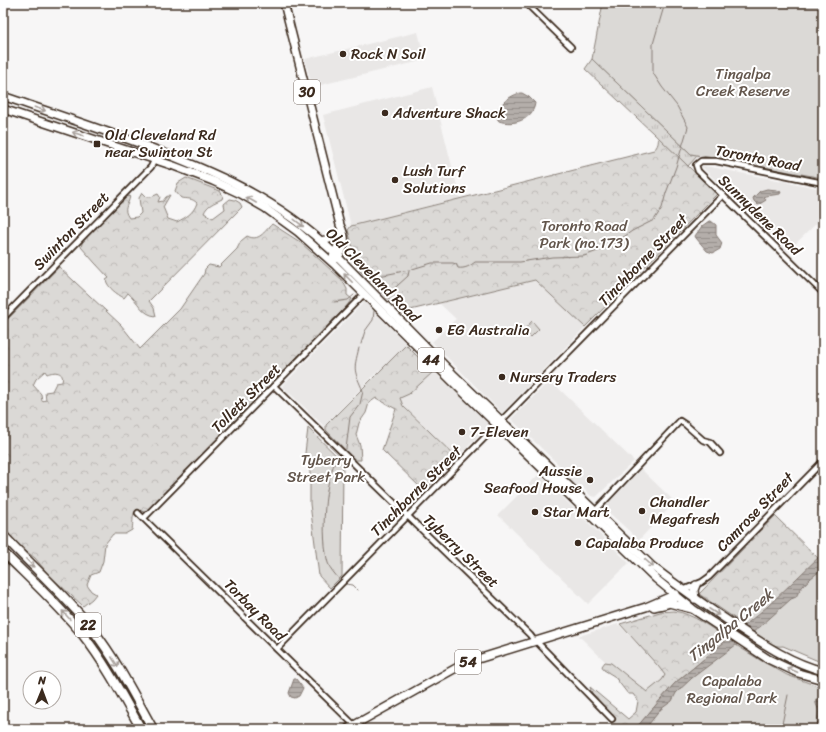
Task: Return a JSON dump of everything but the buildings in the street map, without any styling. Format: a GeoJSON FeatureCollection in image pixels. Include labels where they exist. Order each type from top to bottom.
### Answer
{"type":"FeatureCollection","features":[{"type":"Feature","properties":{"kind":"highway","name":"22"},"geometry":{"type":"LineString","coordinates":[[3,535],[93,630],[117,665],[153,729]]}},
{"type":"Feature","properties":{"kind":"highway","name":"22"},"geometry":{"type":"LineString","coordinates":[[3,552],[59,607],[84,636],[104,664],[141,729]]}},
{"type":"Feature","properties":{"kind":"main road","name":"30"},"geometry":{"type":"LineString","coordinates":[[284,3],[340,225],[343,231],[344,249]]}},
{"type":"Feature","properties":{"kind":"main road","name":"Old Cleveland Road"},"geometry":{"type":"LineString","coordinates":[[3,96],[119,136],[217,175],[247,189],[279,209],[321,241],[334,259],[364,294],[653,567],[695,599],[766,646],[794,661],[823,671]]}},
{"type":"Feature","properties":{"kind":"main road","name":"Old Cleveland Road"},"geometry":{"type":"LineString","coordinates":[[3,109],[155,159],[213,181],[254,201],[295,229],[349,269],[500,423],[663,585],[694,610],[762,655],[788,669],[823,680]]}},
{"type":"Feature","properties":{"kind":"main road","name":"30"},"geometry":{"type":"LineString","coordinates":[[340,225],[340,233]]}},
{"type":"Feature","properties":{"kind":"main road"},"geometry":{"type":"LineString","coordinates":[[321,241],[333,238],[340,233]]}},
{"type":"Feature","properties":{"kind":"main road"},"geometry":{"type":"LineString","coordinates":[[334,259],[340,233]]}},
{"type":"Feature","properties":{"kind":"main road"},"geometry":{"type":"LineString","coordinates":[[334,259],[344,249]]}},
{"type":"Feature","properties":{"kind":"main road","name":"44"},"geometry":{"type":"LineString","coordinates":[[344,249],[349,269]]}},
{"type":"Feature","properties":{"kind":"main road"},"geometry":{"type":"LineString","coordinates":[[655,603],[663,596],[663,585]]}},
{"type":"Feature","properties":{"kind":"main road"},"geometry":{"type":"LineString","coordinates":[[695,599],[694,592],[696,585]]}},
{"type":"Feature","properties":{"kind":"main road","name":"54"},"geometry":{"type":"LineString","coordinates":[[347,729],[356,726],[465,663],[646,607],[675,595],[683,590]]}},
{"type":"Feature","properties":{"kind":"main road","name":"54"},"geometry":{"type":"LineString","coordinates":[[670,603],[675,595]]}},
{"type":"Feature","properties":{"kind":"main road","name":"54"},"geometry":{"type":"LineString","coordinates":[[646,607],[670,603],[694,610]]}},
{"type":"Feature","properties":{"kind":"street"},"geometry":{"type":"LineString","coordinates":[[526,3],[571,47]]}},
{"type":"Feature","properties":{"kind":"street","name":"Swinton Street"},"geometry":{"type":"LineString","coordinates":[[3,318],[152,165],[155,159]]}},
{"type":"Feature","properties":{"kind":"street","name":"Toronto Road"},"geometry":{"type":"LineString","coordinates":[[698,171],[696,165],[701,161],[709,160],[823,182]]}},
{"type":"Feature","properties":{"kind":"street","name":"Sunnydene Road"},"geometry":{"type":"LineString","coordinates":[[698,171],[823,293]]}},
{"type":"Feature","properties":{"kind":"street","name":"Tinchborne Street"},"geometry":{"type":"LineString","coordinates":[[277,649],[723,195]]}},
{"type":"Feature","properties":{"kind":"street","name":"Tollett Street"},"geometry":{"type":"LineString","coordinates":[[144,518],[364,294]]}},
{"type":"Feature","properties":{"kind":"street","name":"Tyberry Street"},"geometry":{"type":"LineString","coordinates":[[274,386],[493,599],[533,640],[536,641],[612,719]]}},
{"type":"Feature","properties":{"kind":"street"},"geometry":{"type":"LineString","coordinates":[[595,511],[680,421],[703,440],[710,442],[720,453]]}},
{"type":"Feature","properties":{"kind":"street","name":"Camrose Street"},"geometry":{"type":"LineString","coordinates":[[683,590],[704,581],[709,577],[823,460]]}},
{"type":"Feature","properties":{"kind":"street","name":"Torbay Road"},"geometry":{"type":"LineString","coordinates":[[138,513],[356,726]]}},
{"type":"Feature","properties":{"kind":"shaded area"},"geometry":{"type":"Polygon","coordinates":[[[418,32],[425,60],[312,87],[305,59],[418,32]]]}},
{"type":"Feature","properties":{"kind":"shaded area"},"geometry":{"type":"Polygon","coordinates":[[[432,87],[460,198],[351,226],[323,115],[432,87]]]}},
{"type":"Feature","properties":{"kind":"shaded area"},"geometry":{"type":"Polygon","coordinates":[[[522,93],[535,103],[530,114],[522,120],[516,122],[510,123],[499,121],[497,112],[499,107],[508,99],[522,93]]]}},
{"type":"Feature","properties":{"kind":"shaded area"},"geometry":{"type":"Polygon","coordinates":[[[700,165],[823,189],[823,217],[788,251],[700,165]]]}},
{"type":"Feature","properties":{"kind":"shaded area"},"geometry":{"type":"Polygon","coordinates":[[[767,189],[781,192],[780,194],[764,197],[766,200],[758,205],[753,198],[760,191],[767,189]]]}},
{"type":"Feature","properties":{"kind":"shaded area"},"geometry":{"type":"Polygon","coordinates":[[[709,221],[716,225],[716,235],[722,243],[720,249],[713,253],[707,251],[695,236],[702,226],[709,221]]]}},
{"type":"Feature","properties":{"kind":"shaded area","name":"Nursery Traders"},"geometry":{"type":"Polygon","coordinates":[[[535,280],[585,327],[502,413],[432,342],[456,319],[439,303],[535,280]]]}},
{"type":"Feature","properties":{"kind":"shaded area"},"geometry":{"type":"Polygon","coordinates":[[[364,302],[489,425],[457,458],[399,401],[380,369],[324,426],[282,386],[364,302]]]}},
{"type":"Feature","properties":{"kind":"shaded area"},"geometry":{"type":"Polygon","coordinates":[[[550,380],[634,461],[596,497],[591,496],[579,484],[576,487],[559,470],[561,467],[511,419],[550,380]]]}},
{"type":"Feature","properties":{"kind":"shaded area"},"geometry":{"type":"Polygon","coordinates":[[[641,469],[675,502],[639,540],[604,508],[641,469]]]}},
{"type":"Feature","properties":{"kind":"shaded area"},"geometry":{"type":"Polygon","coordinates":[[[539,474],[629,563],[588,604],[498,515],[539,474]]]}},
{"type":"Feature","properties":{"kind":"shaded area","name":"Tingalpa Creek"},"geometry":{"type":"Polygon","coordinates":[[[823,553],[823,569],[804,585],[796,597],[791,599],[761,626],[692,678],[676,693],[672,701],[661,709],[645,729],[635,729],[675,683],[768,606],[823,553]]]}},
{"type":"Feature","properties":{"kind":"shaded area"},"geometry":{"type":"Polygon","coordinates":[[[618,624],[670,676],[645,700],[579,636],[618,624]]]}},
{"type":"Feature","properties":{"kind":"shaded area"},"geometry":{"type":"Polygon","coordinates":[[[294,679],[296,679],[303,688],[299,696],[295,698],[291,697],[289,693],[294,679]]]}},
{"type":"Feature","properties":{"kind":"shaded area"},"geometry":{"type":"Polygon","coordinates":[[[816,699],[823,699],[823,726],[818,726],[818,709],[816,699]]]}},
{"type":"Feature","properties":{"kind":"green space","name":"Tingalpa Creek Reserve"},"geometry":{"type":"Polygon","coordinates":[[[603,3],[823,3],[823,178],[691,154],[592,59],[603,3]]]}},
{"type":"Feature","properties":{"kind":"green space"},"geometry":{"type":"Polygon","coordinates":[[[592,59],[691,154],[698,155],[688,166],[585,69],[592,59]]]}},
{"type":"Feature","properties":{"kind":"green space","name":"Toronto Road Park (no.173)"},"geometry":{"type":"Polygon","coordinates":[[[658,137],[717,194],[585,327],[535,280],[402,312],[359,270],[348,230],[351,226],[654,150],[658,144],[658,137]]]}},
{"type":"Feature","properties":{"kind":"green space"},"geometry":{"type":"Polygon","coordinates":[[[186,178],[220,191],[223,196],[222,199],[209,206],[204,213],[213,218],[225,209],[224,204],[230,199],[240,203],[242,207],[149,301],[154,308],[156,316],[151,315],[147,313],[128,293],[124,298],[113,290],[106,280],[109,278],[81,247],[83,240],[126,197],[130,196],[126,210],[129,218],[137,217],[141,213],[139,198],[142,193],[146,197],[151,197],[158,194],[160,197],[158,202],[163,201],[170,195],[163,207],[168,219],[177,222],[186,217],[191,213],[197,203],[192,199],[181,198],[175,191],[178,183],[186,178]]]}},
{"type":"Feature","properties":{"kind":"green space"},"geometry":{"type":"Polygon","coordinates":[[[272,224],[300,242],[342,280],[347,289],[347,295],[352,299],[345,308],[148,510],[144,512],[136,511],[133,519],[132,530],[125,534],[113,534],[105,544],[103,561],[99,572],[91,575],[87,585],[91,591],[96,594],[83,606],[49,575],[35,558],[12,541],[3,528],[3,324],[59,267],[121,325],[140,349],[180,309],[209,265],[219,267],[237,249],[241,241],[247,236],[251,238],[258,237],[272,224]],[[45,371],[36,379],[33,385],[41,394],[42,401],[46,400],[45,392],[52,391],[56,383],[62,382],[63,378],[56,372],[47,374],[45,371]]]}},
{"type":"Feature","properties":{"kind":"green space"},"geometry":{"type":"Polygon","coordinates":[[[532,321],[539,329],[531,337],[524,330],[532,321]]]}},
{"type":"Feature","properties":{"kind":"green space"},"geometry":{"type":"Polygon","coordinates":[[[406,345],[433,372],[409,394],[400,398],[403,406],[457,458],[424,491],[382,450],[396,409],[376,398],[369,403],[366,413],[359,423],[356,435],[360,445],[361,460],[355,460],[326,430],[326,425],[406,345]]]}},
{"type":"Feature","properties":{"kind":"green space","name":"Tyberry Street Park"},"geometry":{"type":"Polygon","coordinates":[[[308,428],[343,462],[342,576],[330,588],[319,576],[310,504],[310,472],[305,453],[308,428]]]}},
{"type":"Feature","properties":{"kind":"green space"},"geometry":{"type":"Polygon","coordinates":[[[775,516],[823,563],[749,628],[699,594],[775,516]]]}},
{"type":"Feature","properties":{"kind":"green space"},"geometry":{"type":"Polygon","coordinates":[[[823,564],[823,663],[783,646],[774,645],[749,628],[823,564]]]}},
{"type":"Feature","properties":{"kind":"green space"},"geometry":{"type":"Polygon","coordinates":[[[674,611],[695,618],[728,639],[675,683],[635,729],[616,729],[610,722],[612,716],[592,693],[590,687],[628,719],[636,712],[638,701],[633,694],[628,694],[614,676],[604,670],[602,666],[605,662],[611,663],[647,692],[662,680],[665,675],[620,624],[660,612],[674,611]]]}},
{"type":"Feature","properties":{"kind":"green space","name":"Capalaba Regional Park"},"geometry":{"type":"Polygon","coordinates":[[[731,642],[787,675],[823,688],[823,729],[642,729],[665,699],[731,642]]]}},
{"type":"Feature","properties":{"kind":"waterway"},"geometry":{"type":"LineString","coordinates":[[368,281],[374,277],[409,270],[432,263],[453,263],[456,264],[458,268],[463,268],[475,262],[520,262],[552,257],[584,256],[611,246],[632,231],[654,220],[662,208],[688,127],[677,106],[653,73],[653,44],[665,3]]}},
{"type":"Feature","properties":{"kind":"waterway"},"geometry":{"type":"LineString","coordinates":[[387,299],[387,295],[408,276],[409,271]]}},
{"type":"Feature","properties":{"kind":"waterway"},"geometry":{"type":"LineString","coordinates":[[334,302],[348,300],[354,295]]}},
{"type":"Feature","properties":{"kind":"waterway"},"geometry":{"type":"LineString","coordinates":[[361,344],[365,331],[373,320],[374,311]]}},
{"type":"Feature","properties":{"kind":"waterway"},"geometry":{"type":"LineString","coordinates":[[346,449],[350,417],[360,404],[363,391],[355,370],[359,348]]}},
{"type":"Feature","properties":{"kind":"waterway"},"geometry":{"type":"LineString","coordinates":[[338,457],[329,479],[326,494],[324,539],[328,563],[339,579]]}},
{"type":"Feature","properties":{"kind":"waterway"},"geometry":{"type":"LineString","coordinates":[[346,584],[353,585],[358,590]]}},
{"type":"Feature","properties":{"kind":"waterway"},"geometry":{"type":"LineString","coordinates":[[781,729],[788,695]]}},
{"type":"Feature","properties":{"kind":"place","name":"Rock N Soil"},"geometry":{"type":"Point","coordinates":[343,54]}},
{"type":"Feature","properties":{"kind":"place","name":"Adventure Shack"},"geometry":{"type":"Point","coordinates":[385,113]}},
{"type":"Feature","properties":{"kind":"place","name":"Old Cleveland Rd near Swinton St"},"geometry":{"type":"Point","coordinates":[97,144]}},
{"type":"Feature","properties":{"kind":"place","name":"Lush Turf Solutions"},"geometry":{"type":"Point","coordinates":[395,180]}},
{"type":"Feature","properties":{"kind":"place","name":"EG Australia"},"geometry":{"type":"Point","coordinates":[439,330]}},
{"type":"Feature","properties":{"kind":"place","name":"Nursery Traders"},"geometry":{"type":"Point","coordinates":[502,377]}},
{"type":"Feature","properties":{"kind":"place","name":"7-Eleven"},"geometry":{"type":"Point","coordinates":[462,432]}},
{"type":"Feature","properties":{"kind":"place","name":"Aussie Seafood House"},"geometry":{"type":"Point","coordinates":[590,480]}},
{"type":"Feature","properties":{"kind":"place","name":"Chandler Megafresh"},"geometry":{"type":"Point","coordinates":[642,511]}},
{"type":"Feature","properties":{"kind":"place","name":"Star Mart"},"geometry":{"type":"Point","coordinates":[535,512]}},
{"type":"Feature","properties":{"kind":"place","name":"Capalaba Produce"},"geometry":{"type":"Point","coordinates":[578,543]}}]}
